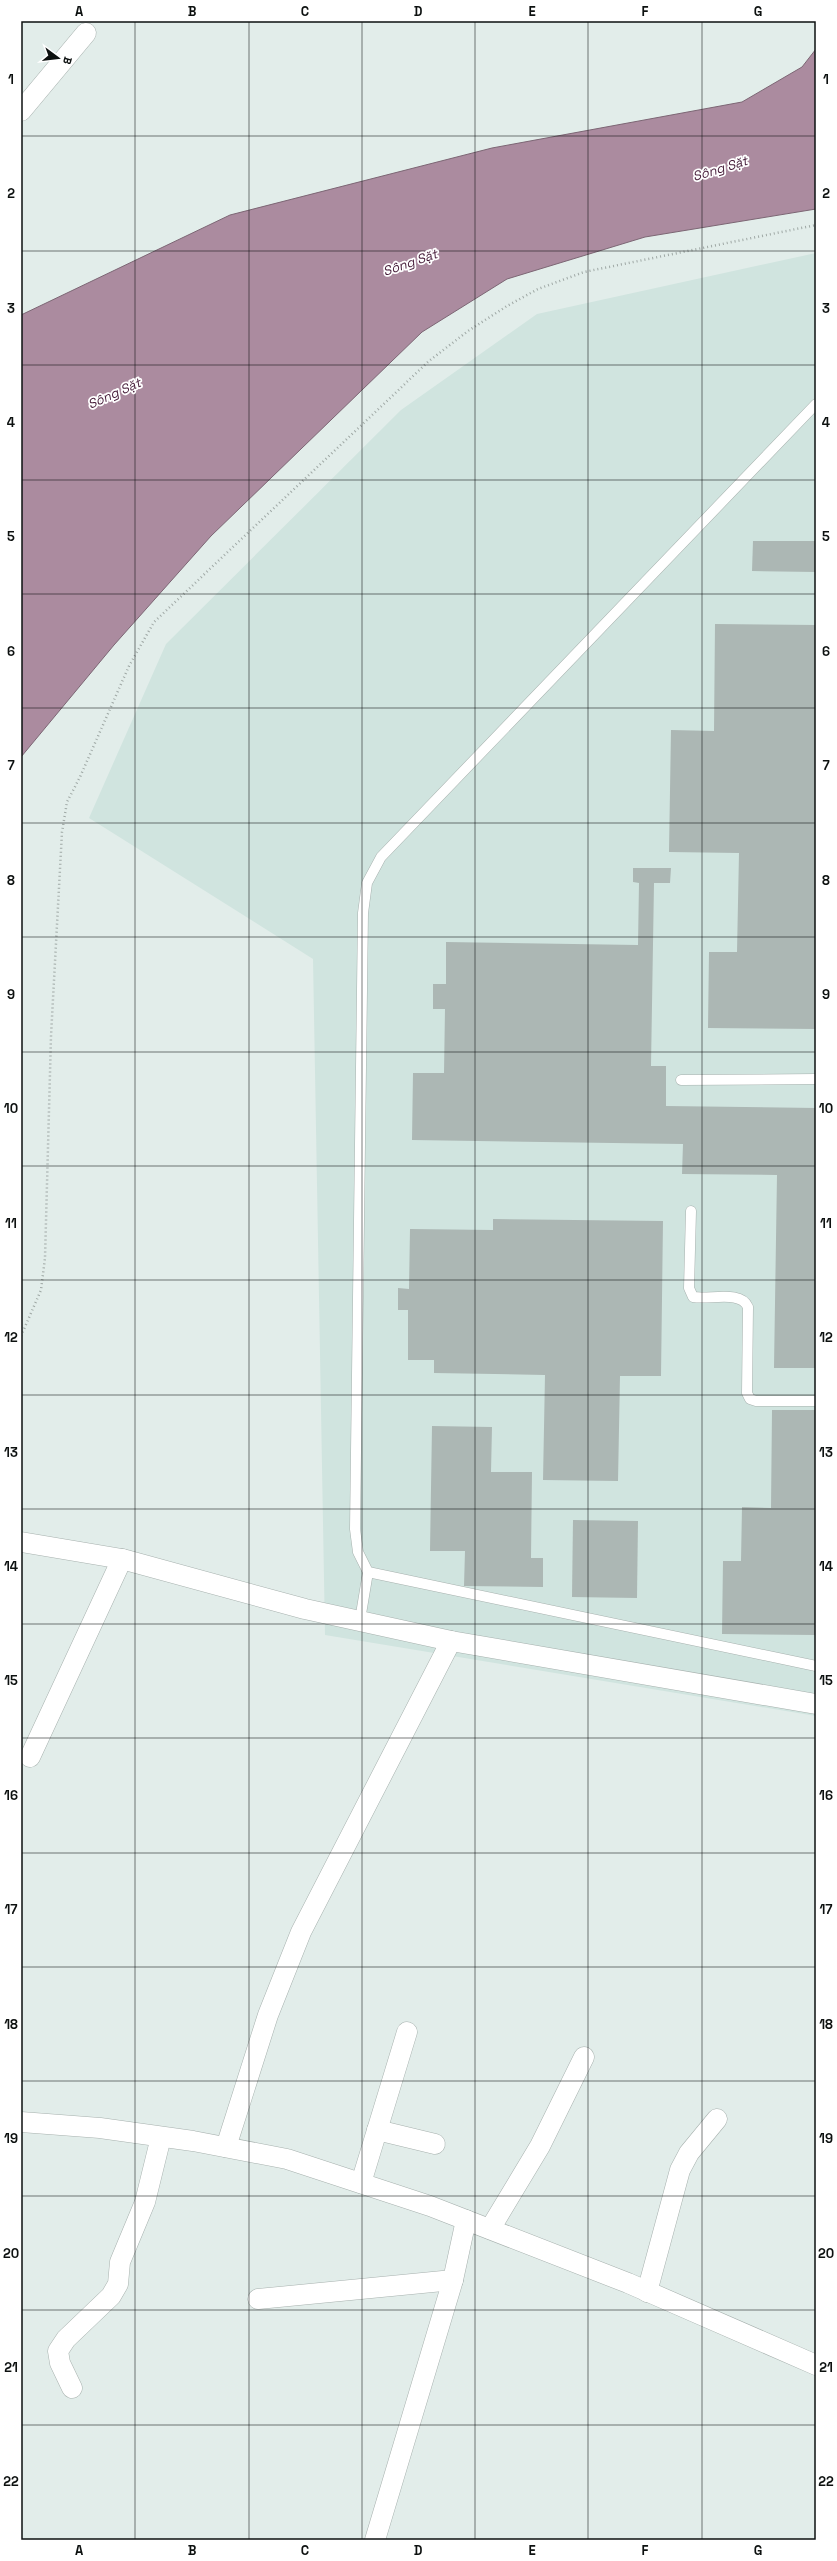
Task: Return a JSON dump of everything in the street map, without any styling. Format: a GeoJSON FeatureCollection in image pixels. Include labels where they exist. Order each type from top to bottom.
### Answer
{"type":"FeatureCollection","features":[{"type":"Feature","properties":{"kind":"street"},"geometry":{"type":"LineString","coordinates":[[21,110],[86,33]]}},
{"type":"Feature","properties":{"kind":"street"},"geometry":{"type":"LineString","coordinates":[[21,1542],[122,1559],[305,1609],[360,1620],[451,1642],[816,1704]]}},
{"type":"Feature","properties":{"kind":"street"},"geometry":{"type":"LineString","coordinates":[[30,1757],[122,1559]]}},
{"type":"Feature","properties":{"kind":"street"},"geometry":{"type":"LineString","coordinates":[[226,2147],[268,2015],[301,1932],[451,1642]]}},
{"type":"Feature","properties":{"kind":"street"},"geometry":{"type":"LineString","coordinates":[[361,2183],[407,2032]]}},
{"type":"Feature","properties":{"kind":"street"},"geometry":{"type":"LineString","coordinates":[[490,2229],[540,2146],[584,2057]]}},
{"type":"Feature","properties":{"kind":"street"},"geometry":{"type":"LineString","coordinates":[[647,2292],[680,2170],[689,2152],[717,2118]]}},
{"type":"Feature","properties":{"kind":"street"},"geometry":{"type":"LineString","coordinates":[[21,2122],[100,2128],[226,2147],[287,2159],[361,2183],[490,2229],[647,2292],[816,2365]]}},
{"type":"Feature","properties":{"kind":"street"},"geometry":{"type":"LineString","coordinates":[[377,2130],[435,2144]]}},
{"type":"Feature","properties":{"kind":"street"},"geometry":{"type":"LineString","coordinates":[[72,2388],[60,2363],[58,2351],[66,2339],[111,2296],[118,2284],[120,2262],[145,2202],[161,2137]]}},
{"type":"Feature","properties":{"kind":"street"},"geometry":{"type":"LineString","coordinates":[[375,2540],[453,2280],[466,2220]]}},
{"type":"Feature","properties":{"kind":"street"},"geometry":{"type":"LineString","coordinates":[[258,2299],[453,2280]]}},
{"type":"Feature","properties":{"kind":"lane"},"geometry":{"type":"LineString","coordinates":[[360,1620],[368,1572],[358,1552],[355,1529],[363,913],[367,883],[380,857],[816,404]]}},
{"type":"Feature","properties":{"kind":"lane"},"geometry":{"type":"LineString","coordinates":[[681,1080],[816,1079]]}},
{"type":"Feature","properties":{"kind":"lane"},"geometry":{"type":"LineString","coordinates":[[691,1211],[689,1288],[693,1297],[704,1299],[740,1297],[746,1300],[748,1307],[746,1392],[750,1399],[756,1401],[816,1401]]}},
{"type":"Feature","properties":{"kind":"lane"},"geometry":{"type":"LineString","coordinates":[[368,1572],[816,1666]]}},
{"type":"Feature","properties":{"kind":"path"},"geometry":{"type":"LineString","coordinates":[[21,1336],[41,1290],[45,1258],[51,1036],[62,832],[67,802],[80,777],[130,666],[154,622],[429,361],[468,331],[507,306],[538,289],[584,272],[816,225]]}},
{"type":"Feature","properties":{"kind":"shaded area"},"geometry":{"type":"Polygon","coordinates":[[[816,253],[816,1716],[325,1635],[313,959],[89,818],[166,644],[401,410],[537,314],[816,253]]]}},
{"type":"Feature","properties":{"kind":"water","name":"Sông Sặt"},"geometry":{"type":"Polygon","coordinates":[[[816,49],[816,209],[645,237],[507,279],[422,332],[211,536],[114,645],[21,757],[21,315],[230,215],[492,148],[742,102],[802,67],[816,49]]]}},
{"type":"Feature","properties":{"kind":"building"},"geometry":{"type":"Polygon","coordinates":[[[753,541],[816,541],[816,572],[752,571],[753,541]]]}},
{"type":"Feature","properties":{"kind":"building"},"geometry":{"type":"Polygon","coordinates":[[[715,624],[816,625],[816,1029],[708,1028],[709,952],[737,952],[739,853],[669,852],[671,730],[714,731],[715,624]]]}},
{"type":"Feature","properties":{"kind":"building"},"geometry":{"type":"Polygon","coordinates":[[[633,868],[671,868],[670,883],[654,883],[651,1066],[666,1066],[666,1106],[816,1108],[816,1368],[774,1368],[777,1175],[682,1174],[683,1144],[412,1140],[413,1073],[444,1073],[445,1009],[433,1009],[433,984],[446,984],[446,942],[638,945],[639,883],[633,882],[633,868]]]}},
{"type":"Feature","properties":{"kind":"building"},"geometry":{"type":"Polygon","coordinates":[[[493,1219],[663,1221],[661,1376],[620,1376],[618,1481],[543,1480],[545,1375],[434,1373],[434,1360],[408,1360],[408,1310],[398,1310],[398,1288],[409,1289],[410,1229],[493,1230],[493,1219]]]}},
{"type":"Feature","properties":{"kind":"building"},"geometry":{"type":"Polygon","coordinates":[[[772,1410],[816,1410],[816,1635],[722,1634],[723,1561],[741,1561],[742,1507],[771,1508],[772,1410]]]}},
{"type":"Feature","properties":{"kind":"building"},"geometry":{"type":"Polygon","coordinates":[[[432,1426],[492,1427],[491,1472],[532,1472],[531,1558],[543,1558],[543,1587],[464,1586],[465,1551],[430,1551],[432,1426]]]}},
{"type":"Feature","properties":{"kind":"building"},"geometry":{"type":"Polygon","coordinates":[[[573,1520],[638,1521],[637,1598],[572,1597],[573,1520]]]}}]}
